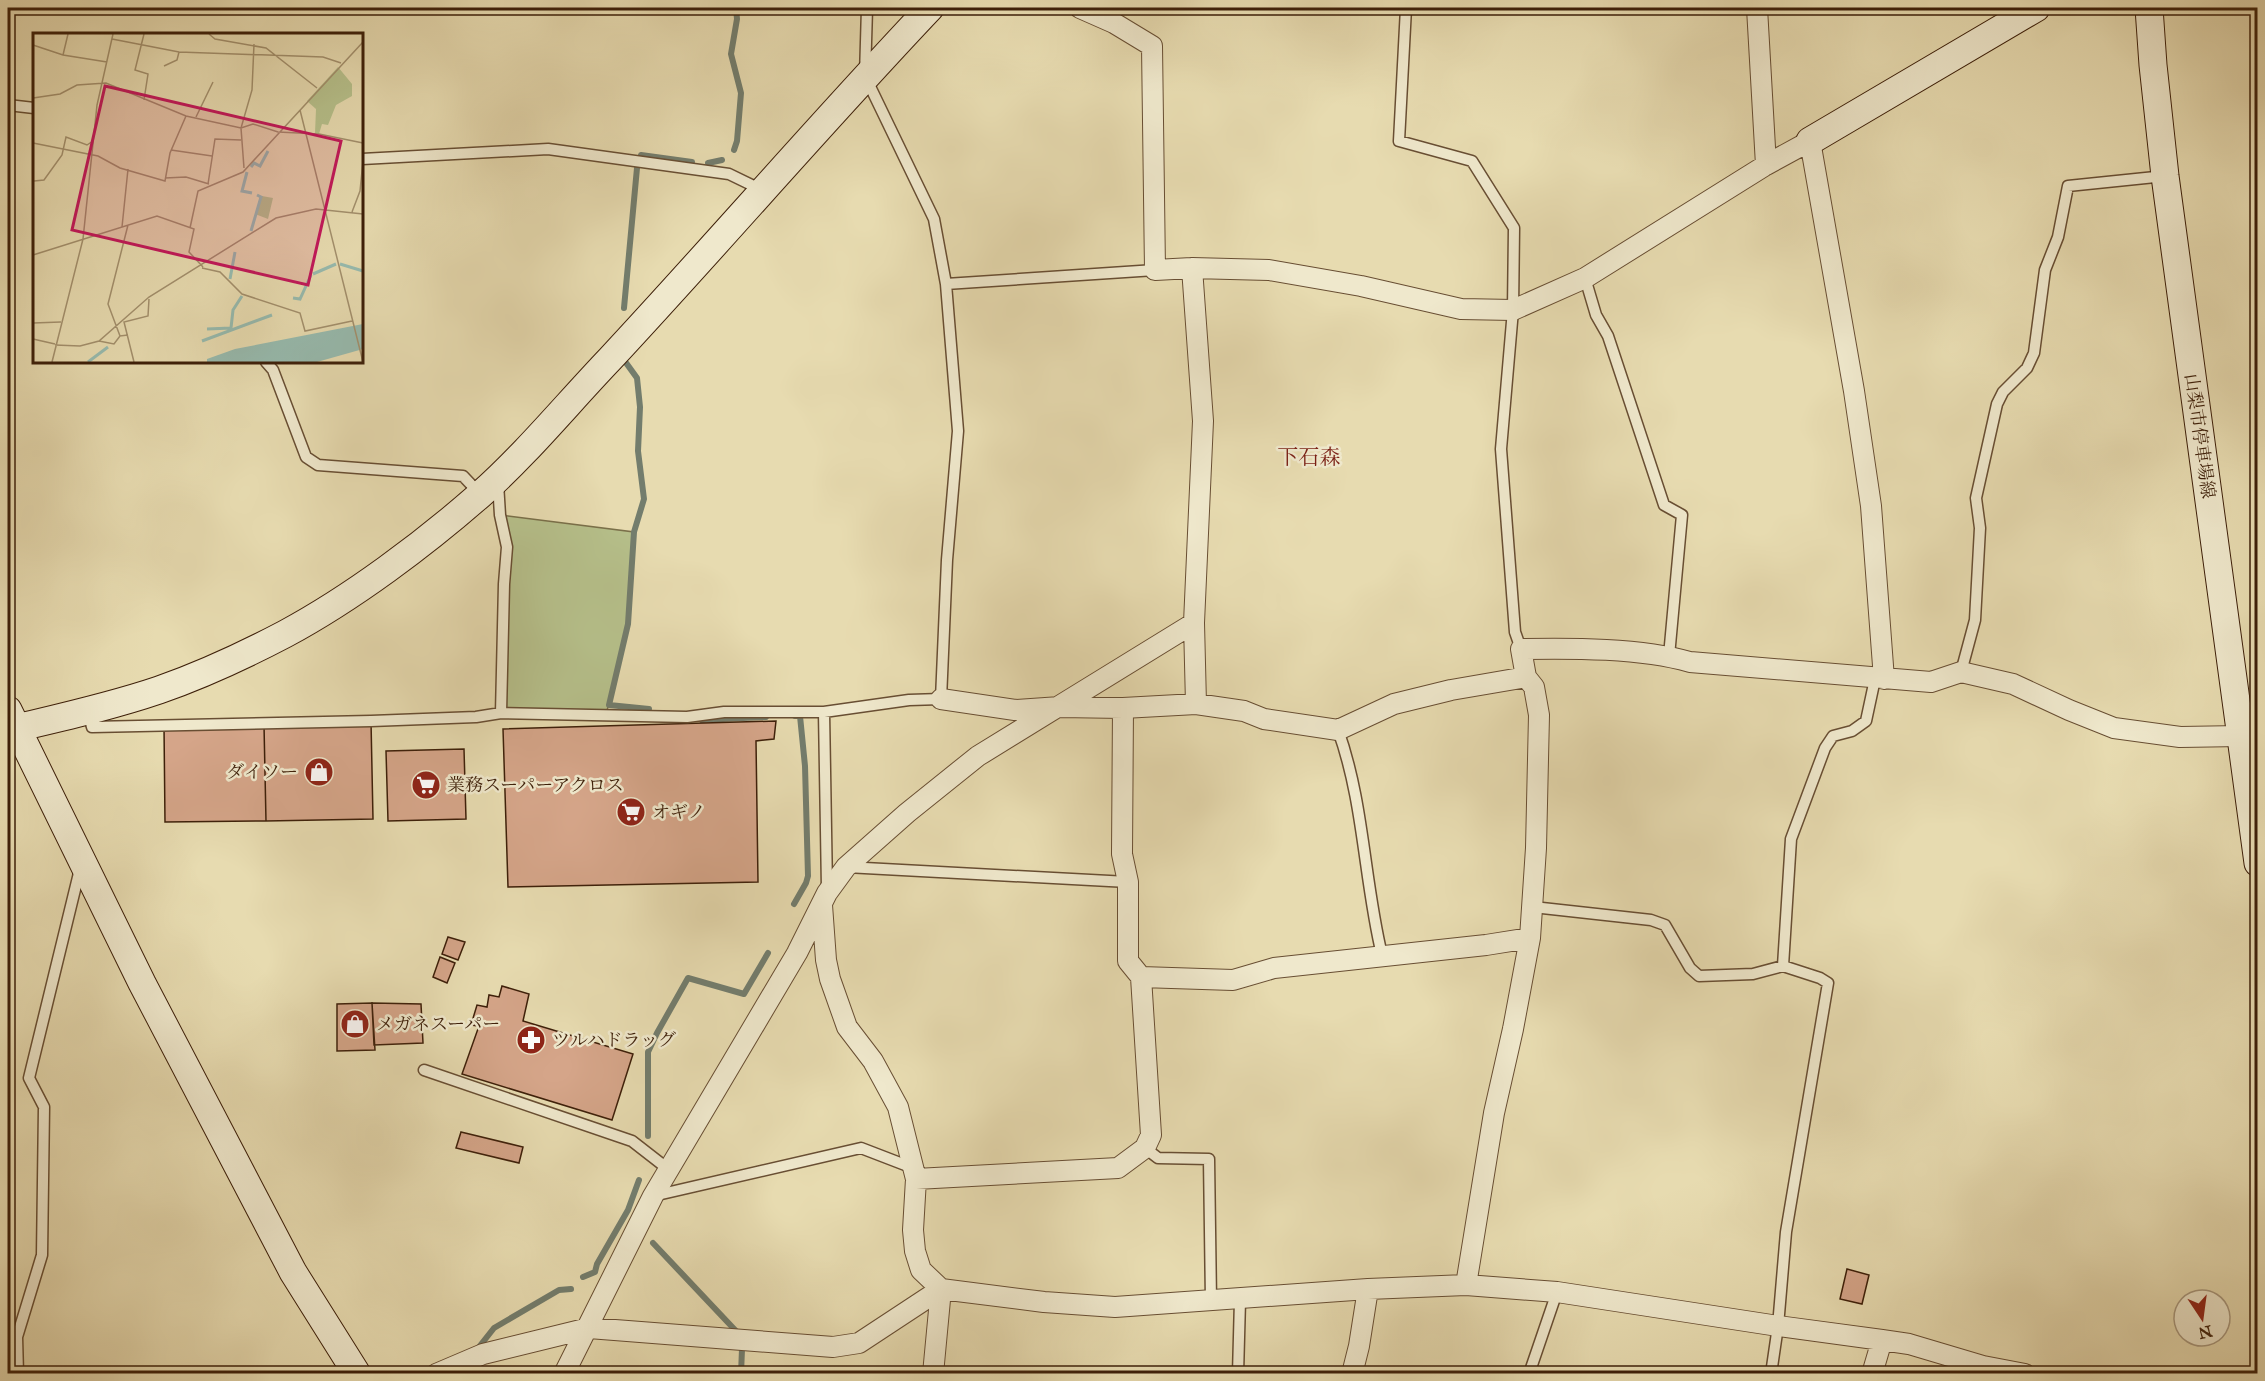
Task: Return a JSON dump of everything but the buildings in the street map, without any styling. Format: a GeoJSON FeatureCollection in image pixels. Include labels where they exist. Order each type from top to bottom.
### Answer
{"type":"FeatureCollection","features":[{"type":"Feature","properties":{"kind":"street"},"geometry":{"type":"LineString","coordinates":[[357,1374],[293,1272],[142,983],[11,722],[87,711],[159,690],[231,660],[286,633],[337,604],[426,540],[489,486],[672,293],[865,76],[930,8]]}},
{"type":"Feature","properties":{"kind":"street"},"geometry":{"type":"LineString","coordinates":[[1080,8],[1114,23],[1152,46],[1155,270],[1192,268],[1269,270],[1361,286],[1461,309],[1514,310],[1585,278],[1766,165],[2036,8]]}},
{"type":"Feature","properties":{"kind":"street"},"geometry":{"type":"LineString","coordinates":[[1757,8],[1766,165]]}},
{"type":"Feature","properties":{"kind":"street","name":"山梨市停車場線"},"geometry":{"type":"LineString","coordinates":[[2149,8],[2165,176],[2249,736],[2258,863]]}},
{"type":"Feature","properties":{"kind":"street"},"geometry":{"type":"LineString","coordinates":[[1810,141],[1854,391],[1871,506],[1879,679]]}},
{"type":"Feature","properties":{"kind":"street"},"geometry":{"type":"LineString","coordinates":[[1192,268],[1203,421],[1194,623],[1196,704]]}},
{"type":"Feature","properties":{"kind":"street"},"geometry":{"type":"LineString","coordinates":[[564,1374],[653,1196],[797,953],[825,899],[846,867],[907,813],[978,756],[1194,623]]}},
{"type":"Feature","properties":{"kind":"street"},"geometry":{"type":"LineString","coordinates":[[1466,1285],[1494,1113],[1530,938],[1533,907],[1539,715],[1534,687],[1526,677],[1521,649],[1561,648],[1669,656],[1690,662],[1931,682],[1961,672],[2013,684],[2114,728],[2180,737],[2249,736]]}},
{"type":"Feature","properties":{"kind":"street"},"geometry":{"type":"LineString","coordinates":[[941,699],[1015,710],[1060,706],[1123,708],[1196,704],[1244,711],[1264,719],[1338,730],[1394,704],[1451,690],[1526,677]]}},
{"type":"Feature","properties":{"kind":"street"},"geometry":{"type":"LineString","coordinates":[[914,1174],[1118,1168],[1145,1148],[1151,1135],[1141,977],[1128,961],[1128,882],[1122,854],[1123,708]]}},
{"type":"Feature","properties":{"kind":"street"},"geometry":{"type":"LineString","coordinates":[[825,899],[826,960],[830,979],[847,1027],[873,1061],[898,1107],[914,1174],[915,1251],[921,1270],[940,1289],[1044,1302],[1115,1307],[1240,1300],[1368,1289],[1466,1285],[1557,1292],[1910,1344],[1983,1366],[2025,1374]]}},
{"type":"Feature","properties":{"kind":"street"},"geometry":{"type":"LineString","coordinates":[[1141,977],[1233,981],[1274,968],[1486,945],[1530,938]]}},
{"type":"Feature","properties":{"kind":"street"},"geometry":{"type":"LineString","coordinates":[[436,1374],[483,1354],[589,1328],[833,1347],[859,1343],[940,1289]]}},
{"type":"Feature","properties":{"kind":"street"},"geometry":{"type":"LineString","coordinates":[[933,1374],[940,1289]]}},
{"type":"Feature","properties":{"kind":"street"},"geometry":{"type":"LineString","coordinates":[[1352,1374],[1368,1289]]}},
{"type":"Feature","properties":{"kind":"street"},"geometry":{"type":"LineString","coordinates":[[1872,1374],[1882,1340]]}},
{"type":"Feature","properties":{"kind":"lane"},"geometry":{"type":"LineString","coordinates":[[87,711],[92,727],[324,723],[476,717],[501,713],[687,717],[724,712],[824,712],[909,700],[941,699],[947,560],[958,431],[946,284],[934,219],[865,76],[867,8]]}},
{"type":"Feature","properties":{"kind":"lane"},"geometry":{"type":"LineString","coordinates":[[1406,8],[1399,141],[1472,161],[1514,228],[1514,310],[1501,449],[1515,632],[1521,649]]}},
{"type":"Feature","properties":{"kind":"lane"},"geometry":{"type":"LineString","coordinates":[[8,105],[33,108]]}},
{"type":"Feature","properties":{"kind":"lane"},"geometry":{"type":"LineString","coordinates":[[363,159],[548,149],[729,174],[764,191]]}},
{"type":"Feature","properties":{"kind":"lane"},"geometry":{"type":"LineString","coordinates":[[1961,672],[1975,620],[1980,528],[1976,498],[1996,404],[2003,393],[2027,368],[2034,353],[2045,270],[2058,237],[2068,186],[2165,176]]}},
{"type":"Feature","properties":{"kind":"lane"},"geometry":{"type":"LineString","coordinates":[[946,284],[1155,270]]}},
{"type":"Feature","properties":{"kind":"lane"},"geometry":{"type":"LineString","coordinates":[[1585,278],[1596,315],[1608,336],[1664,505],[1682,515],[1669,656]]}},
{"type":"Feature","properties":{"kind":"lane"},"geometry":{"type":"LineString","coordinates":[[267,363],[273,370],[306,457],[318,465],[464,476],[489,486],[500,515],[507,547],[501,713]]}},
{"type":"Feature","properties":{"kind":"lane"},"geometry":{"type":"LineString","coordinates":[[1784,966],[1791,839],[1824,748],[1833,736],[1852,731],[1866,722],[1879,679]]}},
{"type":"Feature","properties":{"kind":"lane"},"geometry":{"type":"LineString","coordinates":[[824,712],[825,899]]}},
{"type":"Feature","properties":{"kind":"lane"},"geometry":{"type":"LineString","coordinates":[[1338,730],[1348,756],[1374,922],[1382,955]]}},
{"type":"Feature","properties":{"kind":"lane"},"geometry":{"type":"LineString","coordinates":[[18,1374],[17,1337],[42,1255],[44,1107],[29,1078],[82,860]]}},
{"type":"Feature","properties":{"kind":"lane"},"geometry":{"type":"LineString","coordinates":[[846,867],[1128,882]]}},
{"type":"Feature","properties":{"kind":"lane"},"geometry":{"type":"LineString","coordinates":[[1533,907],[1652,920],[1665,925],[1690,968],[1699,976],[1753,975],[1784,966],[1828,983],[1786,1232],[1778,1326],[1771,1374]]}},
{"type":"Feature","properties":{"kind":"lane"},"geometry":{"type":"LineString","coordinates":[[424,1070],[632,1141],[669,1170]]}},
{"type":"Feature","properties":{"kind":"lane"},"geometry":{"type":"LineString","coordinates":[[653,1196],[861,1148],[914,1174]]}},
{"type":"Feature","properties":{"kind":"lane"},"geometry":{"type":"LineString","coordinates":[[1145,1148],[1158,1158],[1209,1159],[1211,1301]]}},
{"type":"Feature","properties":{"kind":"lane"},"geometry":{"type":"LineString","coordinates":[[1529,1374],[1557,1292]]}},
{"type":"Feature","properties":{"kind":"lane"},"geometry":{"type":"LineString","coordinates":[[1238,1374],[1240,1300]]}},
{"type":"Feature","properties":{"kind":"green space"},"geometry":{"type":"Polygon","coordinates":[[[500,515],[634,532],[628,624],[606,715],[501,713],[507,547],[500,515]]]}},
{"type":"Feature","properties":{"kind":"waterway"},"geometry":{"type":"LineString","coordinates":[[8,16],[10,8]]}},
{"type":"Feature","properties":{"kind":"waterway"},"geometry":{"type":"LineString","coordinates":[[734,150],[737,141],[741,93],[731,54],[737,19],[736,8]]}},
{"type":"Feature","properties":{"kind":"waterway"},"geometry":{"type":"LineString","coordinates":[[641,155],[692,162]]}},
{"type":"Feature","properties":{"kind":"waterway"},"geometry":{"type":"LineString","coordinates":[[708,163],[722,160]]}},
{"type":"Feature","properties":{"kind":"waterway"},"geometry":{"type":"LineString","coordinates":[[624,308],[637,168]]}},
{"type":"Feature","properties":{"kind":"waterway"},"geometry":{"type":"LineString","coordinates":[[624,360],[637,378],[640,407],[638,451],[644,499],[634,532],[628,624],[609,705],[649,709]]}},
{"type":"Feature","properties":{"kind":"waterway"},"geometry":{"type":"LineString","coordinates":[[794,904],[808,876],[805,766],[800,716],[795,716]]}},
{"type":"Feature","properties":{"kind":"waterway"},"geometry":{"type":"LineString","coordinates":[[702,720],[766,717]]}},
{"type":"Feature","properties":{"kind":"waterway"},"geometry":{"type":"LineString","coordinates":[[648,1136],[648,1052],[688,978],[744,994],[768,953]]}},
{"type":"Feature","properties":{"kind":"waterway"},"geometry":{"type":"LineString","coordinates":[[583,1277],[595,1272],[597,1264],[628,1210],[639,1180]]}},
{"type":"Feature","properties":{"kind":"waterway"},"geometry":{"type":"LineString","coordinates":[[653,1243],[736,1331]]}},
{"type":"Feature","properties":{"kind":"waterway"},"geometry":{"type":"LineString","coordinates":[[479,1347],[494,1328],[559,1290],[571,1289]]}},
{"type":"Feature","properties":{"kind":"waterway"},"geometry":{"type":"LineString","coordinates":[[741,1374],[742,1349]]}},
{"type":"Feature","properties":{"kind":"place","name":"ダイソー"},"geometry":{"type":"Point","coordinates":[319,772]}},
{"type":"Feature","properties":{"kind":"place","name":"業務スーパーアクロス"},"geometry":{"type":"Point","coordinates":[426,785]}},
{"type":"Feature","properties":{"kind":"place","name":"オギノ"},"geometry":{"type":"Point","coordinates":[631,812]}},
{"type":"Feature","properties":{"kind":"place","name":"メガネスーパー"},"geometry":{"type":"Point","coordinates":[355,1024]}},
{"type":"Feature","properties":{"kind":"place","name":"ツルハドラッグ"},"geometry":{"type":"Point","coordinates":[531,1040]}},
{"type":"Feature","properties":{"kind":"district","name":"下石森"},"geometry":{"type":"Point","coordinates":[1309,457]}}]}
